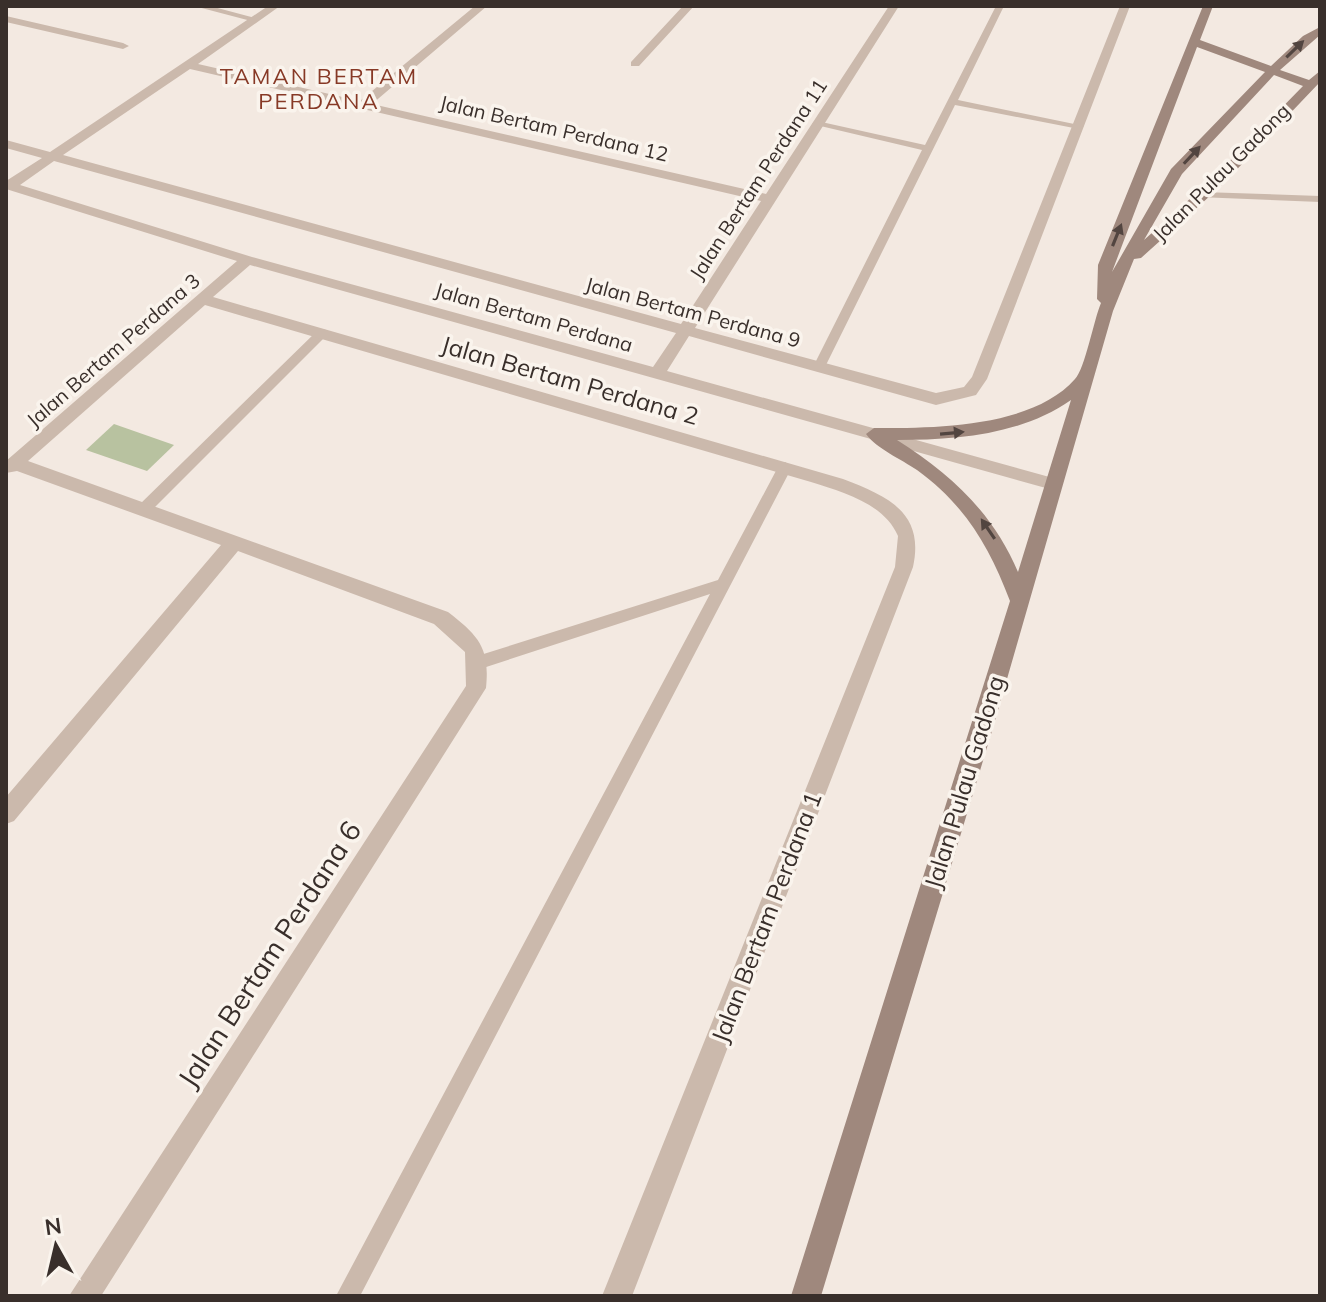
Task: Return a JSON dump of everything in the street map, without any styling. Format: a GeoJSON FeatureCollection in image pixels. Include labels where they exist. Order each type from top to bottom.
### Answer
{"type":"FeatureCollection","features":[{"type":"Feature","properties":{"kind":"main road"},"geometry":{"type":"LineString","coordinates":[[1105,311],[1105,265],[1208,6]]}},
{"type":"Feature","properties":{"kind":"main road","name":"Jalan Pulau Gadong"},"geometry":{"type":"LineString","coordinates":[[806,1296],[1105,311],[1121,268],[1176,172],[1272,71],[1320,30]]}},
{"type":"Feature","properties":{"kind":"main road"},"geometry":{"type":"LineString","coordinates":[[1194,42],[1272,71],[1314,80]]}},
{"type":"Feature","properties":{"kind":"main road","name":"Jalan Pulau Gadong"},"geometry":{"type":"LineString","coordinates":[[1121,268],[1202,195],[1314,80]]}},
{"type":"Feature","properties":{"kind":"main road"},"geometry":{"type":"LineString","coordinates":[[874,434],[957,432],[1011,423],[1052,405],[1084,381]]}},
{"type":"Feature","properties":{"kind":"main road"},"geometry":{"type":"LineString","coordinates":[[874,434],[940,477],[973,510],[1000,547],[1019,600]]}},
{"type":"Feature","properties":{"kind":"street"},"geometry":{"type":"LineString","coordinates":[[8,186],[275,6]]}},
{"type":"Feature","properties":{"kind":"street"},"geometry":{"type":"LineString","coordinates":[[363,105],[482,6]]}},
{"type":"Feature","properties":{"kind":"street"},"geometry":{"type":"LineString","coordinates":[[635,64],[689,6]]}},
{"type":"Feature","properties":{"kind":"street","name":"Jalan Bertam Perdana 11"},"geometry":{"type":"LineString","coordinates":[[657,374],[894,6]]}},
{"type":"Feature","properties":{"kind":"street","name":"Jalan Bertam Perdana 9"},"geometry":{"type":"LineString","coordinates":[[6,144],[936,399],[970,391],[979,379],[1125,6]]}},
{"type":"Feature","properties":{"kind":"street"},"geometry":{"type":"LineString","coordinates":[[6,19],[123,46]]}},
{"type":"Feature","properties":{"kind":"street","name":"Jalan Bertam Perdana 12"},"geometry":{"type":"LineString","coordinates":[[189,65],[770,199]]}},
{"type":"Feature","properties":{"kind":"street","name":"Jalan Bertam Perdana"},"geometry":{"type":"LineString","coordinates":[[8,186],[247,260],[1053,484]]}},
{"type":"Feature","properties":{"kind":"street","name":"Jalan Bertam Perdana 3"},"geometry":{"type":"LineString","coordinates":[[10,467],[247,260]]}},
{"type":"Feature","properties":{"kind":"street","name":"Jalan Bertam Perdana 2"},"geometry":{"type":"LineString","coordinates":[[202,299],[785,467],[872,498],[902,523],[907,537]]}},
{"type":"Feature","properties":{"kind":"street"},"geometry":{"type":"LineString","coordinates":[[10,467],[143,510],[441,618],[474,651]]}},
{"type":"Feature","properties":{"kind":"street","name":"Jalan Bertam Perdana 1"},"geometry":{"type":"LineString","coordinates":[[617,1296],[904,567],[907,537]]}},
{"type":"Feature","properties":{"kind":"street"},"geometry":{"type":"LineString","coordinates":[[6,814],[234,543]]}},
{"type":"Feature","properties":{"kind":"street","name":"Jalan Bertam Perdana 6"},"geometry":{"type":"LineString","coordinates":[[84,1296],[476,688],[474,651]]}},
{"type":"Feature","properties":{"kind":"lane"},"geometry":{"type":"LineString","coordinates":[[198,6],[255,19]]}},
{"type":"Feature","properties":{"kind":"lane"},"geometry":{"type":"LineString","coordinates":[[819,367],[1000,6]]}},
{"type":"Feature","properties":{"kind":"lane"},"geometry":{"type":"LineString","coordinates":[[954,102],[1079,126]]}},
{"type":"Feature","properties":{"kind":"lane"},"geometry":{"type":"LineString","coordinates":[[817,124],[930,149]]}},
{"type":"Feature","properties":{"kind":"lane"},"geometry":{"type":"LineString","coordinates":[[1202,195],[1320,199]]}},
{"type":"Feature","properties":{"kind":"lane"},"geometry":{"type":"LineString","coordinates":[[143,510],[322,333]]}},
{"type":"Feature","properties":{"kind":"lane"},"geometry":{"type":"LineString","coordinates":[[348,1296],[785,467]]}},
{"type":"Feature","properties":{"kind":"lane"},"geometry":{"type":"LineString","coordinates":[[474,651],[723,584]]}},
{"type":"Feature","properties":{"kind":"green space"},"geometry":{"type":"Polygon","coordinates":[[[114,424],[174,445],[147,471],[86,450],[114,424]]]}},
{"type":"Feature","properties":{"kind":"district","name":"TAMAN BERTAM PERDANA"},"geometry":{"type":"Point","coordinates":[319,88]}}]}
